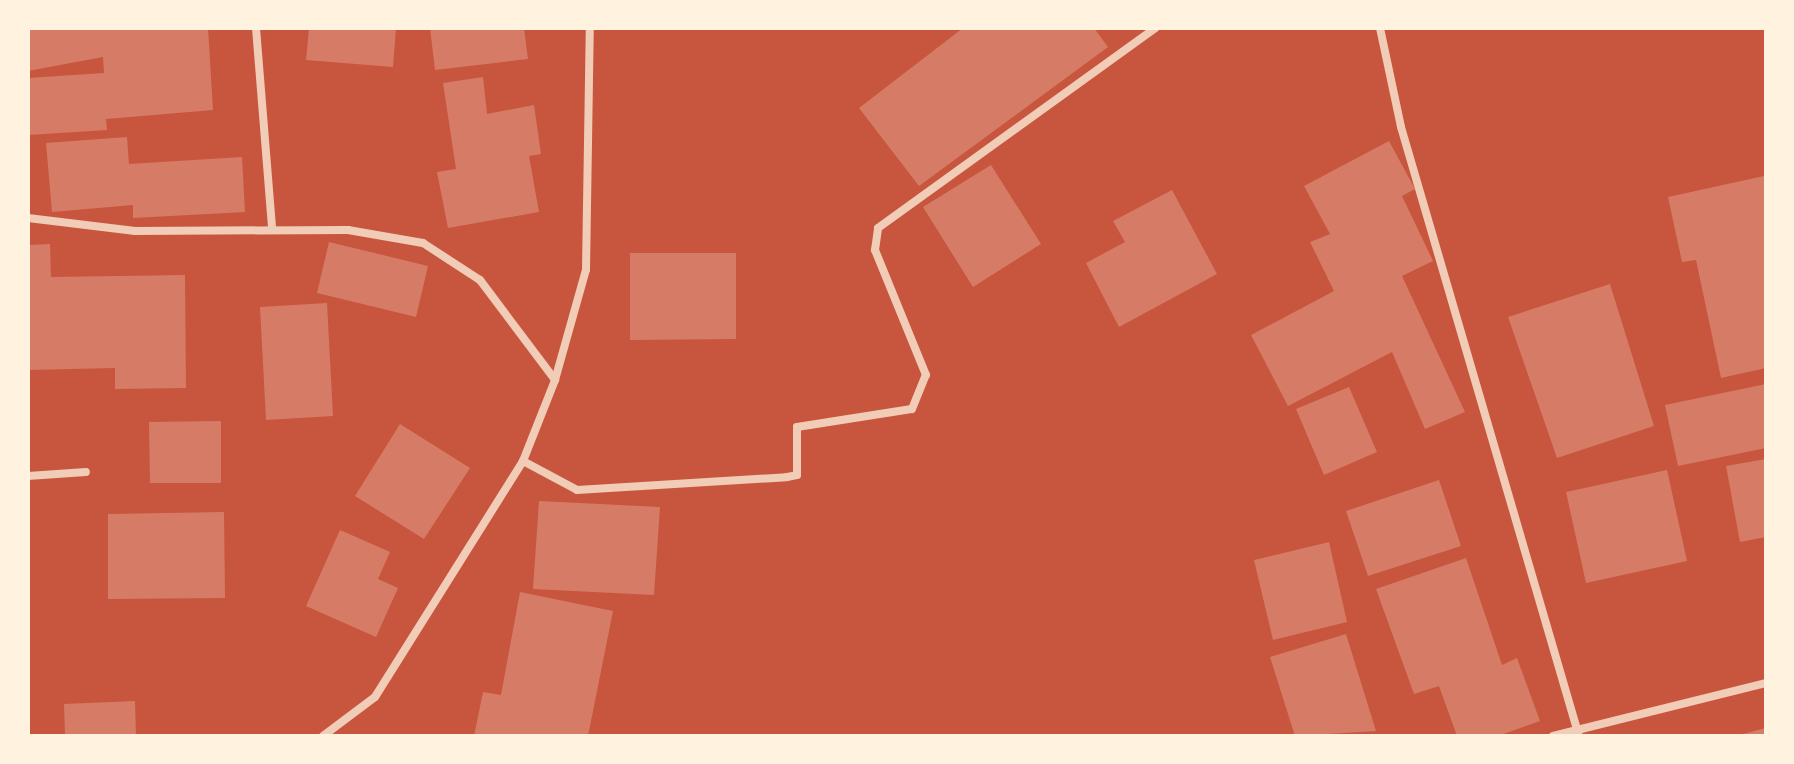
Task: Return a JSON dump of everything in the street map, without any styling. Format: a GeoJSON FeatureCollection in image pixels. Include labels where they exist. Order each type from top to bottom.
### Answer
{"type":"FeatureCollection","features":[{"type":"Feature","properties":{"kind":"street"},"geometry":{"type":"LineString","coordinates":[[256,28],[272,229]]}},
{"type":"Feature","properties":{"kind":"street"},"geometry":{"type":"LineString","coordinates":[[323,736],[375,697],[523,461],[555,380],[590,229],[590,28]]}},
{"type":"Feature","properties":{"kind":"street"},"geometry":{"type":"LineString","coordinates":[[523,461],[577,490],[787,477],[797,475],[797,427],[912,409],[926,375],[875,250],[878,228],[1155,28]]}},
{"type":"Feature","properties":{"kind":"street"},"geometry":{"type":"LineString","coordinates":[[1380,28],[1401,127],[1578,733]]}},
{"type":"Feature","properties":{"kind":"street"},"geometry":{"type":"LineString","coordinates":[[28,218],[135,231],[348,230],[423,243],[480,280],[555,380]]}},
{"type":"Feature","properties":{"kind":"street"},"geometry":{"type":"LineString","coordinates":[[28,476],[86,472]]}},
{"type":"Feature","properties":{"kind":"street"},"geometry":{"type":"LineString","coordinates":[[1553,736],[1578,733],[1766,683]]}},
{"type":"Feature","properties":{"kind":"building"},"geometry":{"type":"Polygon","coordinates":[[[28,28],[208,28],[213,110],[106,119],[107,130],[28,135],[28,78],[104,73],[103,57],[28,71],[28,28]]]}},
{"type":"Feature","properties":{"kind":"building"},"geometry":{"type":"Polygon","coordinates":[[[309,28],[396,28],[393,67],[306,60],[309,28]]]}},
{"type":"Feature","properties":{"kind":"building"},"geometry":{"type":"Polygon","coordinates":[[[430,28],[524,28],[528,59],[435,70],[430,28]]]}},
{"type":"Feature","properties":{"kind":"building"},"geometry":{"type":"Polygon","coordinates":[[[963,28],[1094,28],[1108,47],[919,186],[859,108],[963,28]]]}},
{"type":"Feature","properties":{"kind":"building"},"geometry":{"type":"Polygon","coordinates":[[[483,77],[487,114],[534,105],[541,154],[529,156],[539,212],[448,228],[437,172],[456,169],[443,83],[483,77]]]}},
{"type":"Feature","properties":{"kind":"building"},"geometry":{"type":"Polygon","coordinates":[[[127,137],[129,164],[242,157],[245,212],[133,218],[133,205],[52,212],[46,143],[127,137]]]}},
{"type":"Feature","properties":{"kind":"building"},"geometry":{"type":"Polygon","coordinates":[[[1389,141],[1415,189],[1402,196],[1433,261],[1402,276],[1465,412],[1425,429],[1392,352],[1288,406],[1251,335],[1334,291],[1310,242],[1330,234],[1304,186],[1389,141]]]}},
{"type":"Feature","properties":{"kind":"building"},"geometry":{"type":"Polygon","coordinates":[[[991,165],[1041,244],[973,287],[923,207],[991,165]]]}},
{"type":"Feature","properties":{"kind":"building"},"geometry":{"type":"Polygon","coordinates":[[[1764,176],[1766,368],[1721,378],[1696,260],[1682,262],[1668,197],[1764,176]]]}},
{"type":"Feature","properties":{"kind":"building"},"geometry":{"type":"Polygon","coordinates":[[[1172,190],[1217,274],[1119,327],[1086,263],[1125,242],[1113,221],[1172,190]]]}},
{"type":"Feature","properties":{"kind":"building"},"geometry":{"type":"Polygon","coordinates":[[[329,242],[428,266],[416,317],[317,293],[329,242]]]}},
{"type":"Feature","properties":{"kind":"building"},"geometry":{"type":"Polygon","coordinates":[[[50,244],[51,277],[185,275],[186,388],[115,389],[115,368],[28,370],[28,245],[50,244]]]}},
{"type":"Feature","properties":{"kind":"building"},"geometry":{"type":"Polygon","coordinates":[[[630,253],[736,253],[736,339],[630,340],[630,253]]]}},
{"type":"Feature","properties":{"kind":"building"},"geometry":{"type":"Polygon","coordinates":[[[1610,284],[1654,426],[1557,458],[1508,317],[1610,284]]]}},
{"type":"Feature","properties":{"kind":"building"},"geometry":{"type":"Polygon","coordinates":[[[327,303],[333,416],[266,420],[260,307],[327,303]]]}},
{"type":"Feature","properties":{"kind":"building"},"geometry":{"type":"Polygon","coordinates":[[[1766,384],[1766,448],[1678,466],[1665,405],[1766,384]]]}},
{"type":"Feature","properties":{"kind":"building"},"geometry":{"type":"Polygon","coordinates":[[[1349,387],[1377,452],[1324,475],[1296,409],[1349,387]]]}},
{"type":"Feature","properties":{"kind":"building"},"geometry":{"type":"Polygon","coordinates":[[[221,421],[221,483],[150,483],[149,422],[221,421]]]}},
{"type":"Feature","properties":{"kind":"building"},"geometry":{"type":"Polygon","coordinates":[[[400,424],[470,468],[424,539],[355,496],[400,424]]]}},
{"type":"Feature","properties":{"kind":"building"},"geometry":{"type":"Polygon","coordinates":[[[1766,459],[1766,537],[1740,542],[1726,466],[1766,459]]]}},
{"type":"Feature","properties":{"kind":"building"},"geometry":{"type":"Polygon","coordinates":[[[1667,470],[1687,561],[1586,583],[1566,492],[1667,470]]]}},
{"type":"Feature","properties":{"kind":"building"},"geometry":{"type":"Polygon","coordinates":[[[1439,480],[1461,546],[1368,576],[1346,511],[1439,480]]]}},
{"type":"Feature","properties":{"kind":"building"},"geometry":{"type":"Polygon","coordinates":[[[539,501],[660,507],[654,595],[533,589],[539,501]]]}},
{"type":"Feature","properties":{"kind":"building"},"geometry":{"type":"Polygon","coordinates":[[[224,512],[225,598],[108,599],[108,514],[224,512]]]}},
{"type":"Feature","properties":{"kind":"building"},"geometry":{"type":"Polygon","coordinates":[[[340,530],[390,552],[378,579],[398,588],[376,637],[306,606],[340,530]]]}},
{"type":"Feature","properties":{"kind":"building"},"geometry":{"type":"Polygon","coordinates":[[[1329,542],[1347,622],[1273,640],[1254,560],[1329,542]]]}},
{"type":"Feature","properties":{"kind":"building"},"geometry":{"type":"Polygon","coordinates":[[[1466,558],[1502,665],[1517,658],[1540,721],[1498,736],[1457,736],[1439,686],[1414,694],[1376,589],[1466,558]]]}},
{"type":"Feature","properties":{"kind":"building"},"geometry":{"type":"Polygon","coordinates":[[[520,592],[613,611],[588,736],[474,736],[483,692],[501,695],[520,592]]]}},
{"type":"Feature","properties":{"kind":"building"},"geometry":{"type":"Polygon","coordinates":[[[1346,634],[1376,731],[1295,736],[1270,657],[1346,634]]]}},
{"type":"Feature","properties":{"kind":"building"},"geometry":{"type":"Polygon","coordinates":[[[135,701],[136,736],[65,736],[64,704],[135,701]]]}},
{"type":"Feature","properties":{"kind":"building"},"geometry":{"type":"Polygon","coordinates":[[[1766,728],[1766,736],[1739,736],[1739,735],[1766,728]]]}}]}
